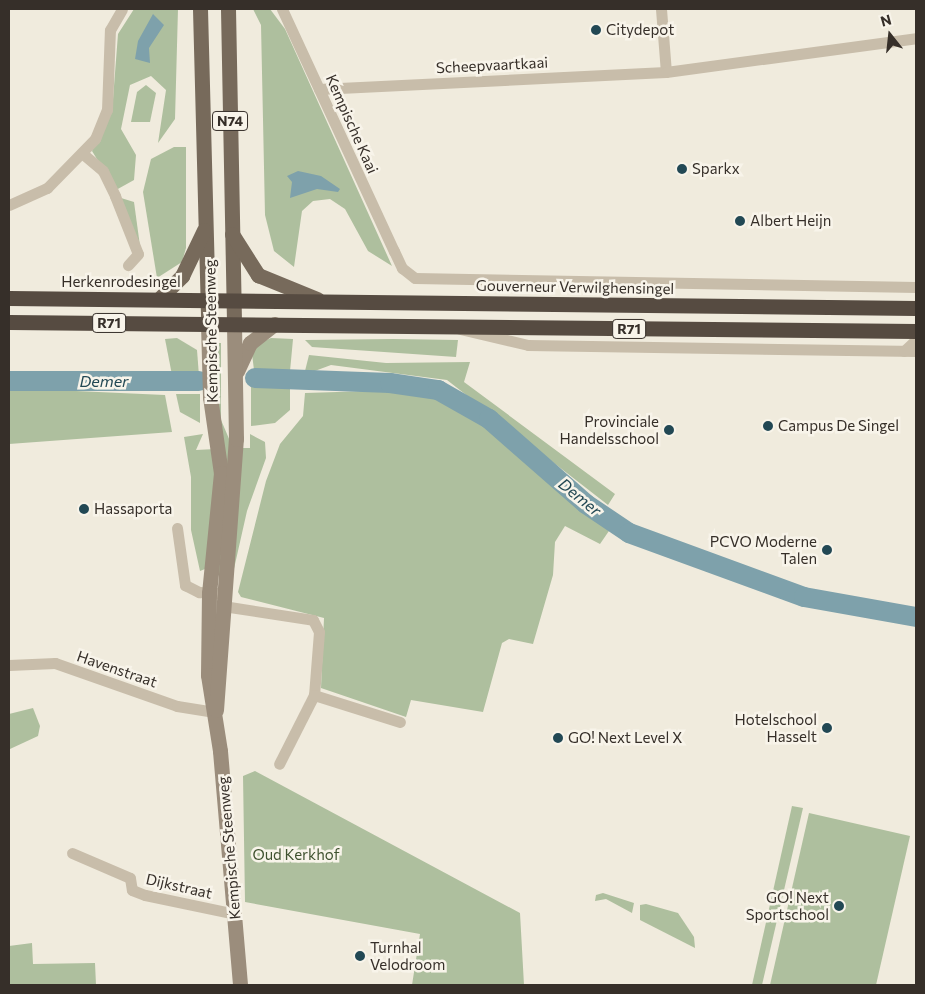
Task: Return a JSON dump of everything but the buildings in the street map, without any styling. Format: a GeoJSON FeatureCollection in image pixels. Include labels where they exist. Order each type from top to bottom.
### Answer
{"type":"FeatureCollection","features":[{"type":"Feature","properties":{"kind":"highway","name":"Herkenrodesingel"},"geometry":{"type":"LineString","coordinates":[[9,298],[233,300]]}},
{"type":"Feature","properties":{"kind":"highway","name":"Gouverneur Verwilghensingel"},"geometry":{"type":"LineString","coordinates":[[233,300],[916,308]]}},
{"type":"Feature","properties":{"kind":"highway","name":"R71"},"geometry":{"type":"LineString","coordinates":[[9,322],[916,332]]}},
{"type":"Feature","properties":{"kind":"main road","name":"Kempische Steenweg"},"geometry":{"type":"LineString","coordinates":[[200,9],[208,217],[210,397],[227,449]]}},
{"type":"Feature","properties":{"kind":"main road","name":"Kempische Steenweg"},"geometry":{"type":"LineString","coordinates":[[228,9],[233,300],[237,365],[227,449],[219,598],[216,712],[240,985]]}},
{"type":"Feature","properties":{"kind":"main road"},"geometry":{"type":"LineString","coordinates":[[159,299],[199,249],[208,217]]}},
{"type":"Feature","properties":{"kind":"main road"},"geometry":{"type":"LineString","coordinates":[[232,233],[258,275],[322,301]]}},
{"type":"Feature","properties":{"kind":"main road"},"geometry":{"type":"LineString","coordinates":[[237,365],[250,343],[274,324]]}},
{"type":"Feature","properties":{"kind":"street"},"geometry":{"type":"LineString","coordinates":[[9,205],[47,188],[83,154],[107,110],[110,30],[122,9]]}},
{"type":"Feature","properties":{"kind":"street","name":"Kempische Kaai"},"geometry":{"type":"LineString","coordinates":[[282,9],[394,251]]}},
{"type":"Feature","properties":{"kind":"street"},"geometry":{"type":"LineString","coordinates":[[661,9],[666,72]]}},
{"type":"Feature","properties":{"kind":"street","name":"Scheepvaartkaai"},"geometry":{"type":"LineString","coordinates":[[319,89],[666,72],[916,38]]}},
{"type":"Feature","properties":{"kind":"street"},"geometry":{"type":"LineString","coordinates":[[83,154],[103,171],[115,196],[138,254],[128,265]]}},
{"type":"Feature","properties":{"kind":"street","name":"Gouverneur Verwilghensingel"},"geometry":{"type":"LineString","coordinates":[[394,251],[408,275],[423,280],[916,287]]}},
{"type":"Feature","properties":{"kind":"street"},"geometry":{"type":"LineString","coordinates":[[456,328],[490,340],[528,345],[916,351]]}},
{"type":"Feature","properties":{"kind":"street"},"geometry":{"type":"LineString","coordinates":[[904,351],[916,340]]}},
{"type":"Feature","properties":{"kind":"street"},"geometry":{"type":"LineString","coordinates":[[177,528],[185,585],[219,598],[312,620],[319,632],[314,695],[278,764]]}},
{"type":"Feature","properties":{"kind":"street","name":"Havenstraat"},"geometry":{"type":"LineString","coordinates":[[9,665],[55,663],[178,706],[216,712]]}},
{"type":"Feature","properties":{"kind":"street"},"geometry":{"type":"LineString","coordinates":[[314,695],[400,722]]}},
{"type":"Feature","properties":{"kind":"street","name":"Dijkstraat"},"geometry":{"type":"LineString","coordinates":[[72,853],[130,878],[132,890],[145,895],[235,914]]}},
{"type":"Feature","properties":{"kind":"green space"},"geometry":{"type":"Polygon","coordinates":[[[134,9],[178,9],[175,119],[158,143],[166,90],[151,76],[130,85],[121,129],[136,155],[134,180],[116,190],[92,151],[112,112],[118,34],[134,9]]]}},
{"type":"Feature","properties":{"kind":"green space"},"geometry":{"type":"Polygon","coordinates":[[[253,9],[270,9],[285,29],[392,266],[368,251],[345,209],[330,199],[313,201],[302,211],[294,267],[274,251],[265,215],[261,25],[253,9]]]}},
{"type":"Feature","properties":{"kind":"green space"},"geometry":{"type":"Polygon","coordinates":[[[146,85],[156,93],[150,122],[131,122],[137,92],[146,85]]]}},
{"type":"Feature","properties":{"kind":"green space"},"geometry":{"type":"Polygon","coordinates":[[[174,147],[186,147],[186,248],[182,262],[157,278],[143,192],[151,159],[174,147]]]}},
{"type":"Feature","properties":{"kind":"green space"},"geometry":{"type":"Polygon","coordinates":[[[121,198],[134,202],[140,246],[121,198]]]}},
{"type":"Feature","properties":{"kind":"green space"},"geometry":{"type":"Polygon","coordinates":[[[177,338],[197,350],[199,376],[172,375],[165,339],[177,338]]]}},
{"type":"Feature","properties":{"kind":"green space"},"geometry":{"type":"Polygon","coordinates":[[[271,338],[293,339],[290,371],[254,370],[252,354],[258,344],[271,338]]]}},
{"type":"Feature","properties":{"kind":"green space"},"geometry":{"type":"Polygon","coordinates":[[[305,340],[458,340],[456,357],[312,347],[305,340]]]}},
{"type":"Feature","properties":{"kind":"green space"},"geometry":{"type":"Polygon","coordinates":[[[214,343],[221,343],[221,420],[230,441],[221,576],[217,575],[214,343]]]}},
{"type":"Feature","properties":{"kind":"green space"},"geometry":{"type":"Polygon","coordinates":[[[309,355],[386,363],[470,362],[464,382],[615,494],[608,505],[447,380],[331,365],[304,375],[309,355]]]}},
{"type":"Feature","properties":{"kind":"green space"},"geometry":{"type":"Polygon","coordinates":[[[251,380],[290,381],[290,410],[275,423],[251,426],[251,380]]]}},
{"type":"Feature","properties":{"kind":"green space"},"geometry":{"type":"Polygon","coordinates":[[[9,388],[165,395],[172,432],[9,444],[9,388]]]}},
{"type":"Feature","properties":{"kind":"green space"},"geometry":{"type":"Polygon","coordinates":[[[401,390],[443,399],[482,421],[611,528],[600,544],[565,526],[555,542],[553,575],[533,644],[509,639],[502,643],[483,712],[411,700],[406,717],[321,688],[324,618],[241,597],[238,592],[266,481],[280,444],[303,416],[305,393],[401,390]]]}},
{"type":"Feature","properties":{"kind":"green space"},"geometry":{"type":"Polygon","coordinates":[[[176,394],[200,394],[200,423],[180,412],[176,394]]]}},
{"type":"Feature","properties":{"kind":"green space"},"geometry":{"type":"Polygon","coordinates":[[[203,434],[196,450],[216,449],[210,567],[200,571],[191,530],[191,477],[184,437],[203,434]]]}},
{"type":"Feature","properties":{"kind":"green space"},"geometry":{"type":"Polygon","coordinates":[[[250,434],[265,442],[266,458],[247,511],[231,582],[242,448],[250,448],[250,434]]]}},
{"type":"Feature","properties":{"kind":"green space"},"geometry":{"type":"Polygon","coordinates":[[[33,708],[40,726],[38,736],[10,749],[9,714],[33,708]]]}},
{"type":"Feature","properties":{"kind":"green space","name":"Oud Kerkhof"},"geometry":{"type":"Polygon","coordinates":[[[255,771],[520,913],[524,985],[412,985],[420,934],[245,902],[243,776],[255,771]]]}},
{"type":"Feature","properties":{"kind":"green space"},"geometry":{"type":"Polygon","coordinates":[[[792,806],[803,808],[762,985],[752,985],[792,806]]]}},
{"type":"Feature","properties":{"kind":"green space","name":"GO! Next Sportschool"},"geometry":{"type":"Polygon","coordinates":[[[809,813],[910,836],[876,985],[770,985],[809,813]]]}},
{"type":"Feature","properties":{"kind":"green space"},"geometry":{"type":"Polygon","coordinates":[[[603,893],[634,903],[632,913],[606,899],[595,901],[596,895],[603,893]]]}},
{"type":"Feature","properties":{"kind":"green space"},"geometry":{"type":"Polygon","coordinates":[[[646,904],[678,913],[694,937],[695,948],[640,920],[640,905],[646,904]]]}},
{"type":"Feature","properties":{"kind":"green space"},"geometry":{"type":"Polygon","coordinates":[[[32,943],[33,964],[95,963],[96,985],[9,985],[9,946],[32,943]]]}},
{"type":"Feature","properties":{"kind":"water"},"geometry":{"type":"Polygon","coordinates":[[[153,14],[164,25],[149,48],[150,63],[135,59],[138,41],[153,14]]]}},
{"type":"Feature","properties":{"kind":"water"},"geometry":{"type":"Polygon","coordinates":[[[298,171],[321,176],[340,189],[338,192],[317,189],[290,198],[292,182],[287,176],[298,171]]]}},
{"type":"Feature","properties":{"kind":"waterway","name":"Demer"},"geometry":{"type":"LineString","coordinates":[[255,378],[390,383],[438,390],[489,419],[586,504],[629,533],[804,597],[916,617]]}},
{"type":"Feature","properties":{"kind":"waterway","name":"Demer"},"geometry":{"type":"LineString","coordinates":[[9,381],[199,381]]}},
{"type":"Feature","properties":{"kind":"place","name":"Citydepot"},"geometry":{"type":"Point","coordinates":[596,30]}},
{"type":"Feature","properties":{"kind":"place","name":"Sparkx"},"geometry":{"type":"Point","coordinates":[682,169]}},
{"type":"Feature","properties":{"kind":"place","name":"Albert Heijn"},"geometry":{"type":"Point","coordinates":[740,221]}},
{"type":"Feature","properties":{"kind":"place","name":"Campus De Singel"},"geometry":{"type":"Point","coordinates":[768,426]}},
{"type":"Feature","properties":{"kind":"place","name":"Provinciale Handelsschool"},"geometry":{"type":"Point","coordinates":[669,430]}},
{"type":"Feature","properties":{"kind":"place","name":"Hassaporta"},"geometry":{"type":"Point","coordinates":[84,509]}},
{"type":"Feature","properties":{"kind":"place","name":"PCVO Moderne Talen"},"geometry":{"type":"Point","coordinates":[827,550]}},
{"type":"Feature","properties":{"kind":"place","name":"Hotelschool Hasselt"},"geometry":{"type":"Point","coordinates":[827,728]}},
{"type":"Feature","properties":{"kind":"place","name":"GO! Next Level X"},"geometry":{"type":"Point","coordinates":[558,738]}},
{"type":"Feature","properties":{"kind":"place","name":"GO! Next Sportschool"},"geometry":{"type":"Point","coordinates":[839,906]}},
{"type":"Feature","properties":{"kind":"place","name":"Turnhal Velodroom"},"geometry":{"type":"Point","coordinates":[360,956]}}]}
